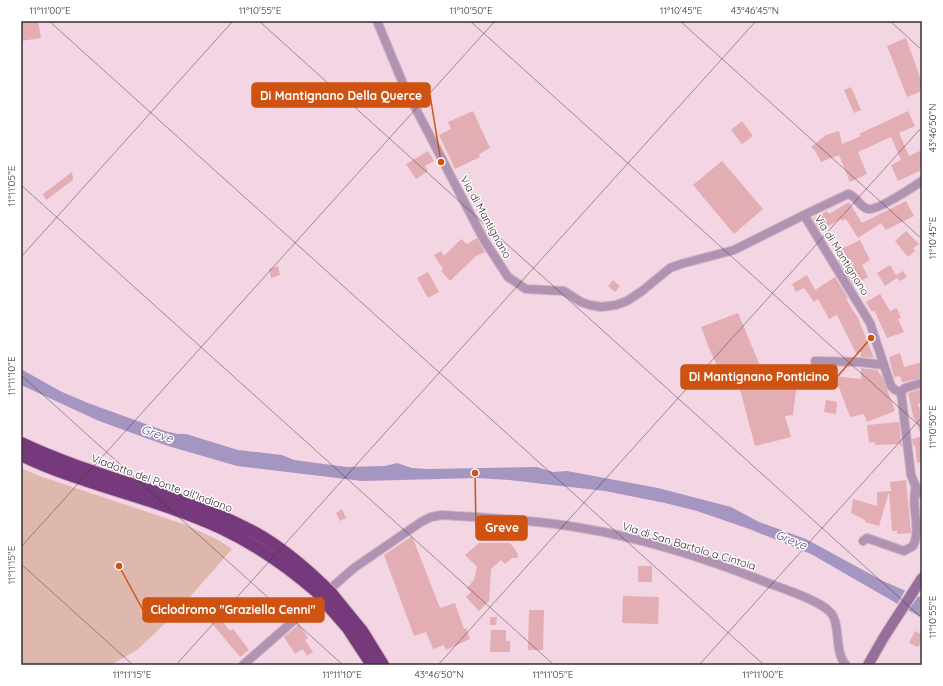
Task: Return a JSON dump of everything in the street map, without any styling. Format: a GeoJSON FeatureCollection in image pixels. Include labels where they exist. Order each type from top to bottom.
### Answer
{"type":"FeatureCollection","features":[{"type":"Feature","properties":{"kind":"highway","name":"Viadotto del Ponte all'Indiano"},"geometry":{"type":"LineString","coordinates":[[21,443],[75,466],[196,507],[249,529],[295,559],[357,641],[372,665]]}},
{"type":"Feature","properties":{"kind":"highway","name":"Viadotto del Ponte all'Indiano"},"geometry":{"type":"LineString","coordinates":[[21,455],[78,478],[220,528],[271,556],[322,594],[362,632],[383,665]]}},
{"type":"Feature","properties":{"kind":"highway"},"geometry":{"type":"LineString","coordinates":[[357,641],[366,665]]}},
{"type":"Feature","properties":{"kind":"street","name":"Via di Mantignano"},"geometry":{"type":"LineString","coordinates":[[378,21],[404,86],[484,240],[508,277],[526,289],[564,291],[581,302],[590,305],[601,307],[616,305],[627,301],[642,291],[670,268],[734,250],[804,215],[865,314],[874,332],[891,386],[894,390],[901,392]]}},
{"type":"Feature","properties":{"kind":"street"},"geometry":{"type":"LineString","coordinates":[[804,215],[848,194],[852,195],[864,207],[872,209],[888,202],[922,181]]}},
{"type":"Feature","properties":{"kind":"street"},"geometry":{"type":"LineString","coordinates":[[815,361],[859,362],[884,365]]}},
{"type":"Feature","properties":{"kind":"street"},"geometry":{"type":"LineString","coordinates":[[922,383],[905,388],[901,392],[911,474],[916,487],[922,494]]}},
{"type":"Feature","properties":{"kind":"street"},"geometry":{"type":"LineString","coordinates":[[863,541],[867,538],[898,550],[904,551],[911,549],[916,538],[914,498],[916,487]]}},
{"type":"Feature","properties":{"kind":"street","name":"Via di San Bartolo a Cintoia"},"geometry":{"type":"LineString","coordinates":[[243,665],[322,594],[354,568],[431,517],[469,517],[550,524],[614,534],[670,549],[732,569],[819,604],[829,611],[833,617],[839,650],[846,665]]}},
{"type":"Feature","properties":{"kind":"street"},"geometry":{"type":"LineString","coordinates":[[868,665],[884,636],[922,578]]}},
{"type":"Feature","properties":{"kind":"shaded area"},"geometry":{"type":"Polygon","coordinates":[[[21,468],[37,475],[186,525],[218,540],[232,549],[174,615],[137,650],[111,665],[21,665],[21,468]]]}},
{"type":"Feature","properties":{"kind":"water"},"geometry":{"type":"Polygon","coordinates":[[[21,369],[60,391],[88,403],[165,431],[186,434],[238,450],[282,455],[294,460],[347,467],[385,466],[397,463],[412,468],[428,469],[537,467],[553,472],[567,471],[658,488],[731,507],[759,522],[806,539],[883,581],[922,598],[922,618],[811,554],[752,530],[697,511],[605,491],[509,480],[477,478],[362,481],[237,466],[168,446],[99,421],[21,385],[21,369]]]}},
{"type":"Feature","properties":{"kind":"pier"},"geometry":{"type":"Polygon","coordinates":[[[906,589],[919,595],[907,612],[896,606],[906,589]]]}},
{"type":"Feature","properties":{"kind":"building"},"geometry":{"type":"Polygon","coordinates":[[[21,21],[38,21],[41,38],[21,41],[21,21]]]}},
{"type":"Feature","properties":{"kind":"building"},"geometry":{"type":"Polygon","coordinates":[[[906,38],[922,83],[922,91],[907,97],[887,46],[906,38]]]}},
{"type":"Feature","properties":{"kind":"building"},"geometry":{"type":"Polygon","coordinates":[[[851,87],[861,110],[854,113],[844,90],[851,87]]]}},
{"type":"Feature","properties":{"kind":"building"},"geometry":{"type":"Polygon","coordinates":[[[473,111],[490,148],[479,154],[480,157],[455,169],[439,135],[451,129],[448,122],[473,111]]]}},
{"type":"Feature","properties":{"kind":"building"},"geometry":{"type":"Polygon","coordinates":[[[908,111],[915,126],[899,133],[909,156],[922,150],[922,170],[898,181],[891,165],[901,160],[891,137],[858,152],[867,174],[850,182],[839,155],[821,162],[816,152],[811,147],[826,135],[839,131],[842,144],[861,136],[859,134],[908,111]]]}},
{"type":"Feature","properties":{"kind":"building"},"geometry":{"type":"Polygon","coordinates":[[[742,121],[753,136],[742,144],[731,130],[742,121]]]}},
{"type":"Feature","properties":{"kind":"building"},"geometry":{"type":"Polygon","coordinates":[[[428,151],[434,161],[425,166],[428,171],[416,179],[406,164],[428,151]]]}},
{"type":"Feature","properties":{"kind":"building"},"geometry":{"type":"Polygon","coordinates":[[[722,161],[763,209],[734,234],[693,185],[722,161]]]}},
{"type":"Feature","properties":{"kind":"building"},"geometry":{"type":"Polygon","coordinates":[[[72,172],[73,180],[46,200],[43,194],[72,172]]]}},
{"type":"Feature","properties":{"kind":"building"},"geometry":{"type":"Polygon","coordinates":[[[906,201],[914,216],[886,230],[881,223],[858,238],[846,219],[842,221],[841,219],[820,231],[813,219],[827,211],[829,214],[849,202],[862,223],[906,201]]]}},
{"type":"Feature","properties":{"kind":"building"},"geometry":{"type":"Polygon","coordinates":[[[906,231],[919,244],[913,248],[915,251],[908,257],[895,241],[906,231]]]}},
{"type":"Feature","properties":{"kind":"building"},"geometry":{"type":"Polygon","coordinates":[[[477,238],[485,252],[476,256],[450,281],[441,271],[443,269],[434,255],[441,251],[444,256],[461,239],[467,244],[477,238]]]}},
{"type":"Feature","properties":{"kind":"building"},"geometry":{"type":"Polygon","coordinates":[[[860,240],[870,260],[862,265],[868,277],[853,285],[838,260],[844,257],[841,249],[860,240]]]}},
{"type":"Feature","properties":{"kind":"building"},"geometry":{"type":"Polygon","coordinates":[[[890,265],[896,275],[903,271],[907,277],[900,281],[897,278],[885,286],[877,273],[890,265]]]}},
{"type":"Feature","properties":{"kind":"building"},"geometry":{"type":"Polygon","coordinates":[[[278,266],[280,275],[271,278],[269,269],[278,266]]]}},
{"type":"Feature","properties":{"kind":"building"},"geometry":{"type":"Polygon","coordinates":[[[428,272],[439,292],[428,298],[417,278],[428,272]]]}},
{"type":"Feature","properties":{"kind":"building"},"geometry":{"type":"Polygon","coordinates":[[[807,275],[815,290],[835,277],[858,318],[874,358],[861,357],[861,352],[856,353],[837,315],[829,319],[818,299],[814,302],[804,288],[796,292],[792,284],[807,275]]]}},
{"type":"Feature","properties":{"kind":"building"},"geometry":{"type":"Polygon","coordinates":[[[613,280],[620,286],[615,292],[608,286],[613,280]]]}},
{"type":"Feature","properties":{"kind":"building"},"geometry":{"type":"Polygon","coordinates":[[[880,294],[890,311],[897,308],[901,318],[898,319],[904,332],[887,338],[874,310],[872,312],[866,302],[880,294]]]}},
{"type":"Feature","properties":{"kind":"building"},"geometry":{"type":"Polygon","coordinates":[[[738,313],[764,375],[774,373],[774,375],[793,368],[797,382],[793,415],[785,416],[791,437],[755,446],[737,378],[725,383],[709,348],[701,327],[738,313]]]}},
{"type":"Feature","properties":{"kind":"building"},"geometry":{"type":"Polygon","coordinates":[[[900,353],[904,367],[922,362],[922,378],[902,382],[900,376],[894,377],[889,357],[900,353]]]}},
{"type":"Feature","properties":{"kind":"building"},"geometry":{"type":"Polygon","coordinates":[[[861,368],[877,370],[883,378],[895,411],[867,422],[864,414],[850,417],[839,387],[819,386],[820,369],[833,370],[832,376],[861,379],[861,368]]]}},
{"type":"Feature","properties":{"kind":"building"},"geometry":{"type":"Polygon","coordinates":[[[922,389],[922,402],[918,404],[922,417],[921,435],[915,419],[914,420],[908,393],[922,389]]]}},
{"type":"Feature","properties":{"kind":"building"},"geometry":{"type":"Polygon","coordinates":[[[826,400],[837,402],[836,414],[824,412],[826,400]]]}},
{"type":"Feature","properties":{"kind":"building"},"geometry":{"type":"Polygon","coordinates":[[[899,422],[902,448],[900,444],[875,445],[875,442],[869,443],[867,425],[899,422]]]}},
{"type":"Feature","properties":{"kind":"building"},"geometry":{"type":"Polygon","coordinates":[[[922,436],[922,462],[917,463],[915,445],[913,445],[912,439],[922,436]]]}},
{"type":"Feature","properties":{"kind":"building"},"geometry":{"type":"Polygon","coordinates":[[[906,480],[911,533],[897,534],[897,531],[892,531],[889,492],[879,526],[865,522],[865,520],[851,513],[853,499],[877,506],[877,492],[891,491],[890,482],[906,480]]]}},
{"type":"Feature","properties":{"kind":"building"},"geometry":{"type":"Polygon","coordinates":[[[342,509],[346,518],[340,521],[336,513],[342,509]]]}},
{"type":"Feature","properties":{"kind":"building"},"geometry":{"type":"Polygon","coordinates":[[[412,536],[440,608],[455,603],[464,629],[466,628],[470,639],[446,650],[444,645],[433,649],[426,632],[414,636],[384,555],[412,536]]]}},
{"type":"Feature","properties":{"kind":"building"},"geometry":{"type":"Polygon","coordinates":[[[479,543],[510,543],[517,552],[518,558],[512,558],[505,564],[501,560],[491,569],[489,601],[479,611],[466,597],[471,592],[467,588],[474,580],[477,567],[465,555],[479,543]]]}},
{"type":"Feature","properties":{"kind":"building"},"geometry":{"type":"Polygon","coordinates":[[[638,566],[652,566],[652,582],[638,582],[638,566]]]}},
{"type":"Feature","properties":{"kind":"building"},"geometry":{"type":"Polygon","coordinates":[[[623,596],[659,597],[658,624],[622,623],[623,596]]]}},
{"type":"Feature","properties":{"kind":"building"},"geometry":{"type":"Polygon","coordinates":[[[529,610],[544,610],[543,650],[528,650],[529,610]]]}},
{"type":"Feature","properties":{"kind":"building"},"geometry":{"type":"Polygon","coordinates":[[[217,614],[230,631],[233,629],[249,650],[240,657],[209,620],[217,614]]]}},
{"type":"Feature","properties":{"kind":"building"},"geometry":{"type":"Polygon","coordinates":[[[490,617],[497,617],[496,625],[490,625],[490,617]]]}},
{"type":"Feature","properties":{"kind":"building"},"geometry":{"type":"Polygon","coordinates":[[[299,624],[308,638],[305,640],[313,652],[307,656],[303,649],[295,654],[284,637],[299,624]]]}},
{"type":"Feature","properties":{"kind":"building"},"geometry":{"type":"Polygon","coordinates":[[[491,630],[506,630],[506,641],[510,641],[510,652],[490,652],[491,630]]]}},
{"type":"Feature","properties":{"kind":"building"},"geometry":{"type":"Polygon","coordinates":[[[915,631],[922,635],[922,641],[918,647],[909,643],[915,631]]]}},
{"type":"Feature","properties":{"kind":"place","name":"Di Mantignano Della Querce"},"geometry":{"type":"Point","coordinates":[441,162]}},
{"type":"Feature","properties":{"kind":"place","name":"Di Mantignano Ponticino"},"geometry":{"type":"Point","coordinates":[871,338]}},
{"type":"Feature","properties":{"kind":"place","name":"Greve"},"geometry":{"type":"Point","coordinates":[475,473]}},
{"type":"Feature","properties":{"kind":"place","name":"Ciclodromo \"Graziella Cenni\""},"geometry":{"type":"Point","coordinates":[119,566]}}]}
